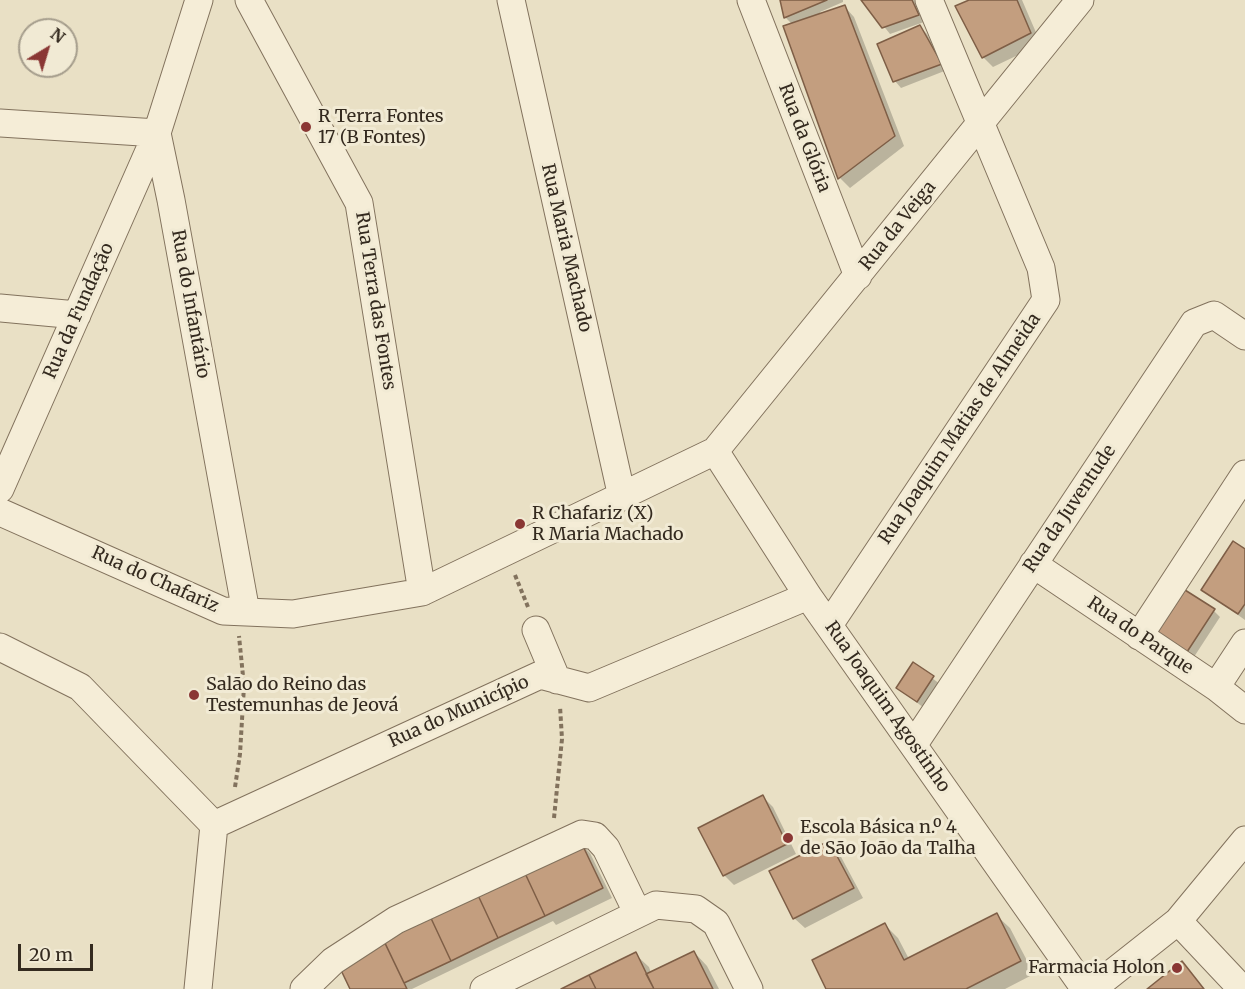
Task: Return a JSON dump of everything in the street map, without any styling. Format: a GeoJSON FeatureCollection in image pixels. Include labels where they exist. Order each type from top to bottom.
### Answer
{"type":"FeatureCollection","features":[{"type":"Feature","properties":{"kind":"street","name":"Rua do Infantário"},"geometry":{"type":"LineString","coordinates":[[199,0],[157,133],[171,200],[241,612]]}},
{"type":"Feature","properties":{"kind":"street","name":"Rua Terra das Fontes"},"geometry":{"type":"LineString","coordinates":[[249,0],[359,203],[422,592]]}},
{"type":"Feature","properties":{"kind":"street","name":"Rua Maria Machado"},"geometry":{"type":"LineString","coordinates":[[511,0],[622,496]]}},
{"type":"Feature","properties":{"kind":"street","name":"Rua da Glória"},"geometry":{"type":"LineString","coordinates":[[751,0],[858,276]]}},
{"type":"Feature","properties":{"kind":"street","name":"Rua Joaquim Matias de Almeida"},"geometry":{"type":"LineString","coordinates":[[829,625],[1046,300],[1041,268],[929,0]]}},
{"type":"Feature","properties":{"kind":"street","name":"Rua da Veiga"},"geometry":{"type":"LineString","coordinates":[[715,451],[1080,0]]}},
{"type":"Feature","properties":{"kind":"street"},"geometry":{"type":"LineString","coordinates":[[0,123],[157,133]]}},
{"type":"Feature","properties":{"kind":"street","name":"Rua da Fundação"},"geometry":{"type":"LineString","coordinates":[[0,489],[157,133]]}},
{"type":"Feature","properties":{"kind":"street"},"geometry":{"type":"LineString","coordinates":[[131,192],[171,200]]}},
{"type":"Feature","properties":{"kind":"street"},"geometry":{"type":"LineString","coordinates":[[0,308],[77,315]]}},
{"type":"Feature","properties":{"kind":"street","name":"Rua da Juventude"},"geometry":{"type":"LineString","coordinates":[[914,744],[1194,323],[1214,315],[1245,336]]}},
{"type":"Feature","properties":{"kind":"street","name":"Rua do Chafariz"},"geometry":{"type":"LineString","coordinates":[[0,512],[223,611],[293,614],[422,592],[715,451]]}},
{"type":"Feature","properties":{"kind":"street","name":"Rua Joaquim Agostinho"},"geometry":{"type":"LineString","coordinates":[[715,451],[808,596],[1085,989]]}},
{"type":"Feature","properties":{"kind":"street"},"geometry":{"type":"LineString","coordinates":[[1138,636],[1245,474]]}},
{"type":"Feature","properties":{"kind":"street","name":"Rua do Parque"},"geometry":{"type":"LineString","coordinates":[[1033,564],[1216,687],[1245,710]]}},
{"type":"Feature","properties":{"kind":"street","name":"Rua do Município"},"geometry":{"type":"LineString","coordinates":[[223,820],[540,675],[589,688],[808,596]]}},
{"type":"Feature","properties":{"kind":"street"},"geometry":{"type":"LineString","coordinates":[[536,630],[557,680]]}},
{"type":"Feature","properties":{"kind":"street"},"geometry":{"type":"LineString","coordinates":[[1216,687],[1245,643]]}},
{"type":"Feature","properties":{"kind":"street"},"geometry":{"type":"LineString","coordinates":[[0,647],[80,687],[223,820],[198,989]]}},
{"type":"Feature","properties":{"kind":"street"},"geometry":{"type":"LineString","coordinates":[[304,989],[333,961],[396,920],[582,834],[595,836],[606,848],[637,912]]}},
{"type":"Feature","properties":{"kind":"street"},"geometry":{"type":"LineString","coordinates":[[1092,989],[1178,921],[1245,840]]}},
{"type":"Feature","properties":{"kind":"street"},"geometry":{"type":"LineString","coordinates":[[484,989],[637,912],[656,905],[696,909],[716,922],[749,989]]}},
{"type":"Feature","properties":{"kind":"street"},"geometry":{"type":"LineString","coordinates":[[1178,921],[1242,989]]}},
{"type":"Feature","properties":{"kind":"path"},"geometry":{"type":"LineString","coordinates":[[503,553],[519,584],[536,630]]}},
{"type":"Feature","properties":{"kind":"path"},"geometry":{"type":"LineString","coordinates":[[223,820],[240,754],[244,686],[241,612]]}},
{"type":"Feature","properties":{"kind":"path"},"geometry":{"type":"LineString","coordinates":[[551,849],[562,739]]}},
{"type":"Feature","properties":{"kind":"building"},"geometry":{"type":"Polygon","coordinates":[[[780,0],[827,0],[784,18],[780,0]]]}},
{"type":"Feature","properties":{"kind":"building"},"geometry":{"type":"Polygon","coordinates":[[[861,0],[912,0],[919,15],[882,28],[861,0]]]}},
{"type":"Feature","properties":{"kind":"building"},"geometry":{"type":"Polygon","coordinates":[[[969,0],[1017,0],[1031,33],[982,58],[955,6],[969,0]]]}},
{"type":"Feature","properties":{"kind":"building"},"geometry":{"type":"Polygon","coordinates":[[[845,5],[895,136],[838,179],[783,26],[845,5]]]}},
{"type":"Feature","properties":{"kind":"building"},"geometry":{"type":"Polygon","coordinates":[[[920,25],[942,64],[893,82],[877,44],[920,25]]]}},
{"type":"Feature","properties":{"kind":"building"},"geometry":{"type":"Polygon","coordinates":[[[1233,541],[1245,549],[1245,604],[1238,614],[1201,590],[1233,541]]]}},
{"type":"Feature","properties":{"kind":"building"},"geometry":{"type":"Polygon","coordinates":[[[1185,590],[1215,609],[1185,655],[1155,635],[1185,590]]]}},
{"type":"Feature","properties":{"kind":"building"},"geometry":{"type":"Polygon","coordinates":[[[913,662],[934,676],[917,702],[896,688],[913,662]]]}},
{"type":"Feature","properties":{"kind":"building"},"geometry":{"type":"Polygon","coordinates":[[[763,795],[787,844],[723,876],[698,828],[763,795]]]}},
{"type":"Feature","properties":{"kind":"building"},"geometry":{"type":"Polygon","coordinates":[[[829,841],[854,888],[793,919],[769,871],[829,841]]]}},
{"type":"Feature","properties":{"kind":"building"},"geometry":{"type":"Polygon","coordinates":[[[581,842],[603,888],[545,916],[523,869],[581,842]]]}},
{"type":"Feature","properties":{"kind":"building"},"geometry":{"type":"Polygon","coordinates":[[[523,869],[545,916],[498,938],[476,891],[523,869]]]}},
{"type":"Feature","properties":{"kind":"building"},"geometry":{"type":"Polygon","coordinates":[[[476,891],[498,938],[451,961],[429,914],[476,891]]]}},
{"type":"Feature","properties":{"kind":"building"},"geometry":{"type":"Polygon","coordinates":[[[997,913],[1021,961],[966,989],[826,989],[812,960],[885,923],[904,960],[997,913]]]}},
{"type":"Feature","properties":{"kind":"building"},"geometry":{"type":"Polygon","coordinates":[[[429,914],[451,961],[404,983],[382,937],[429,914]]]}},
{"type":"Feature","properties":{"kind":"building"},"geometry":{"type":"Polygon","coordinates":[[[385,943],[407,989],[350,989],[339,966],[385,943]]]}},
{"type":"Feature","properties":{"kind":"building"},"geometry":{"type":"Polygon","coordinates":[[[694,951],[713,989],[654,989],[646,974],[694,951]]]}},
{"type":"Feature","properties":{"kind":"building"},"geometry":{"type":"Polygon","coordinates":[[[636,952],[654,989],[596,989],[589,975],[636,952]]]}},
{"type":"Feature","properties":{"kind":"building"},"geometry":{"type":"Polygon","coordinates":[[[1182,961],[1204,989],[1147,989],[1182,961]]]}},
{"type":"Feature","properties":{"kind":"building"},"geometry":{"type":"Polygon","coordinates":[[[589,975],[596,989],[561,989],[589,975]]]}},
{"type":"Feature","properties":{"kind":"place","name":"R Terra Fontes 17 (B Fontes)"},"geometry":{"type":"Point","coordinates":[306,127]}},
{"type":"Feature","properties":{"kind":"place","name":"R Chafariz (X) R Maria Machado"},"geometry":{"type":"Point","coordinates":[520,524]}},
{"type":"Feature","properties":{"kind":"place","name":"Salão do Reino das Testemunhas de Jeová"},"geometry":{"type":"Point","coordinates":[194,695]}},
{"type":"Feature","properties":{"kind":"place","name":"Escola Básica n.º 4 de São João da Talha"},"geometry":{"type":"Point","coordinates":[788,838]}},
{"type":"Feature","properties":{"kind":"place","name":"Farmacia Holon"},"geometry":{"type":"Point","coordinates":[1177,968]}}]}
